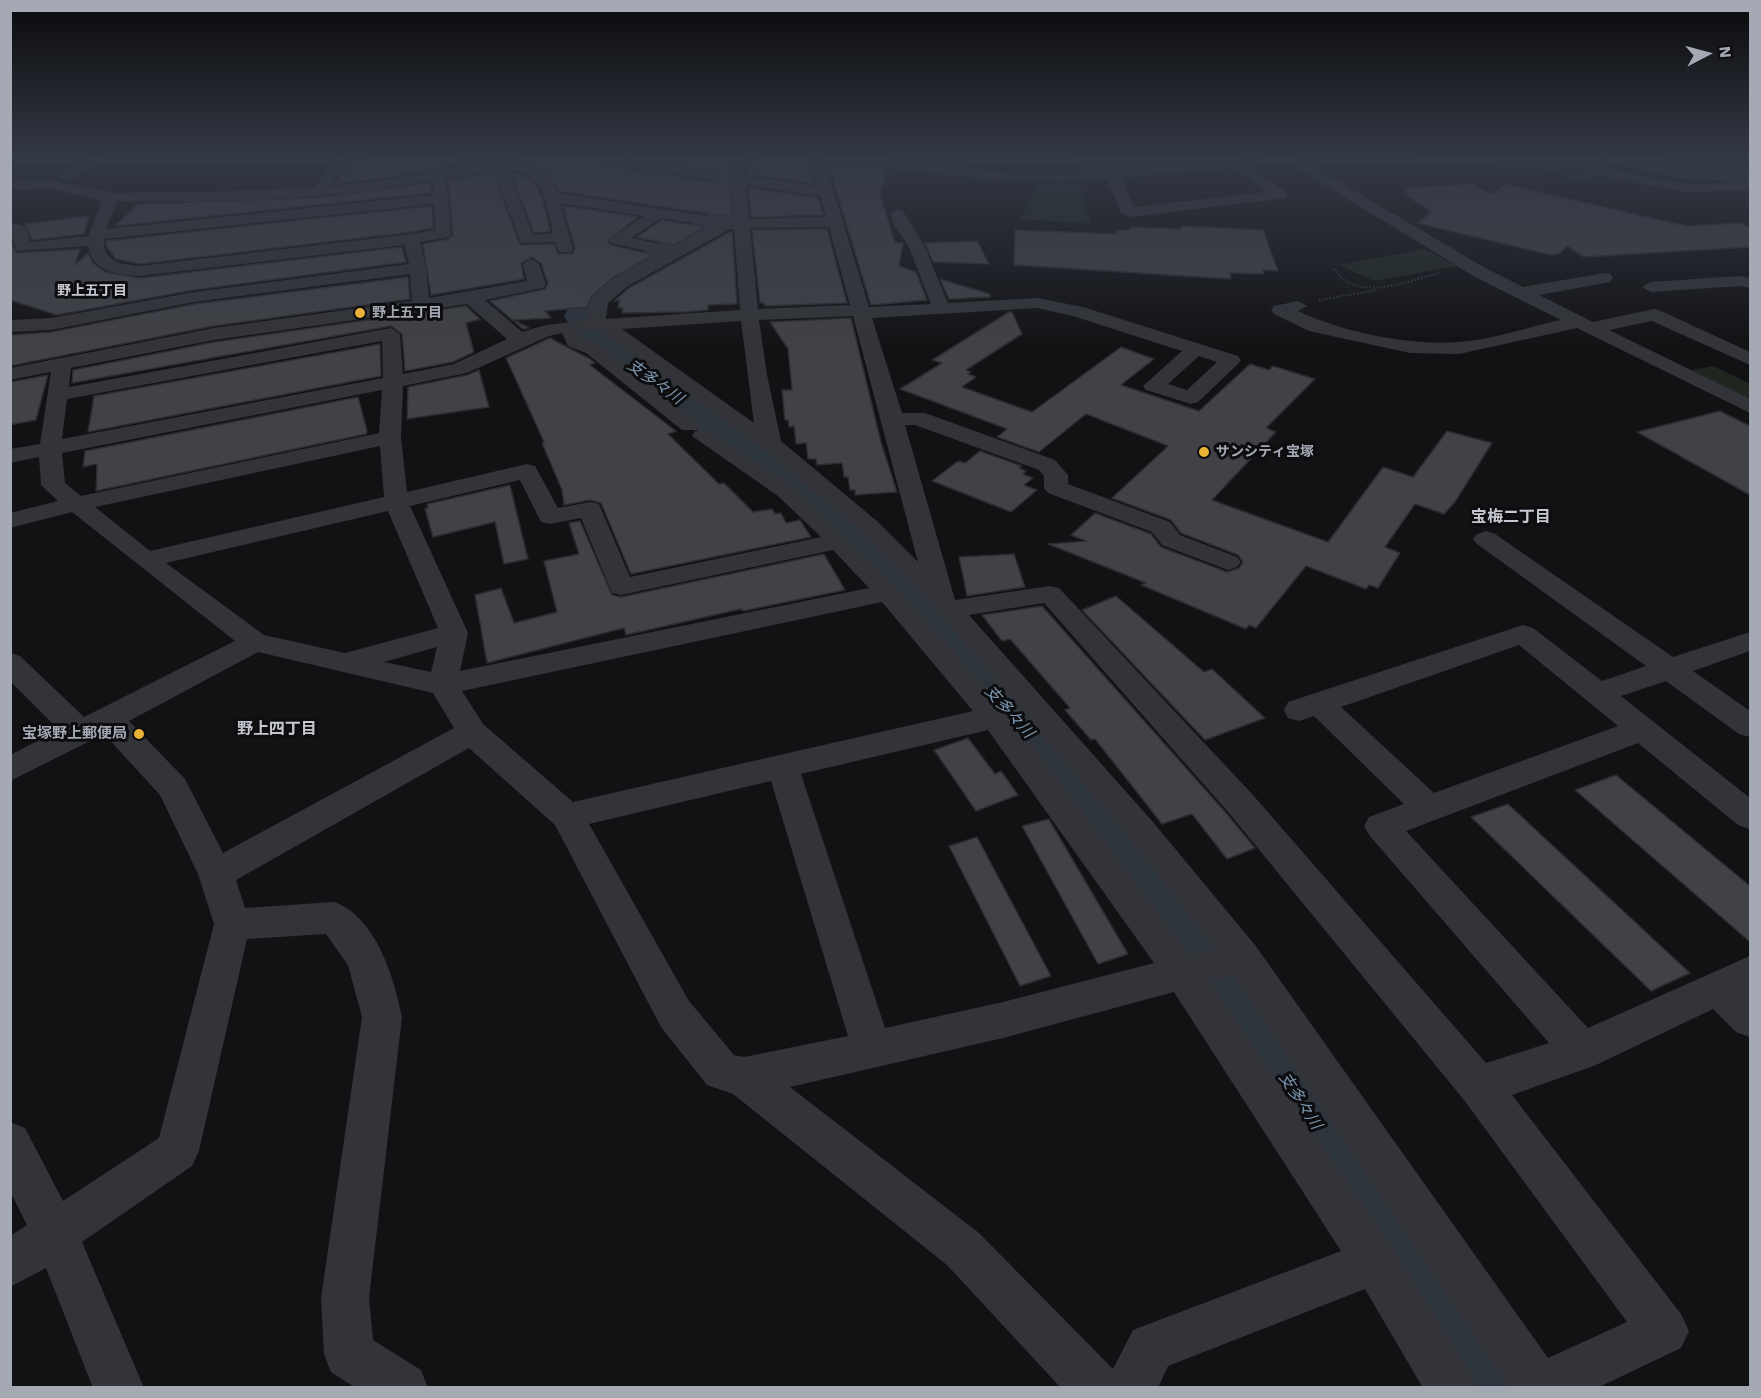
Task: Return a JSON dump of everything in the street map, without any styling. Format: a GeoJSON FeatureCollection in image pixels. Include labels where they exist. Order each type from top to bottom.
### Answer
{"type":"FeatureCollection","features":[{"type":"Feature","properties":{"kind":"street"},"geometry":{"type":"LineString","coordinates":[[101,222],[95,238],[97,254],[113,268],[140,271],[443,234],[442,222]]}},
{"type":"Feature","properties":{"kind":"street"},"geometry":{"type":"LineString","coordinates":[[10,227],[20,230],[23,248],[234,222]]}},
{"type":"Feature","properties":{"kind":"street"},"geometry":{"type":"LineString","coordinates":[[520,222],[527,240],[566,250]]}},
{"type":"Feature","properties":{"kind":"street"},"geometry":{"type":"LineString","coordinates":[[558,222],[566,250]]}},
{"type":"Feature","properties":{"kind":"street"},"geometry":{"type":"LineString","coordinates":[[645,222],[617,240],[676,252]]}},
{"type":"Feature","properties":{"kind":"street"},"geometry":{"type":"LineString","coordinates":[[721,222],[676,252],[622,282],[606,294],[596,306],[594,316],[601,325],[770,444],[870,527],[946,604],[1141,831],[1210,966],[1375,1262],[1452,1388]]}},
{"type":"Feature","properties":{"kind":"street"},"geometry":{"type":"LineString","coordinates":[[725,222],[749,314],[770,444]]}},
{"type":"Feature","properties":{"kind":"street"},"geometry":{"type":"LineString","coordinates":[[835,222],[946,604]]}},
{"type":"Feature","properties":{"kind":"street"},"geometry":{"type":"LineString","coordinates":[[901,222],[916,245],[942,309]]}},
{"type":"Feature","properties":{"kind":"street"},"geometry":{"type":"LineString","coordinates":[[1395,222],[1521,293],[1750,407]]}},
{"type":"Feature","properties":{"kind":"street"},"geometry":{"type":"LineString","coordinates":[[411,239],[418,268],[421,304]]}},
{"type":"Feature","properties":{"kind":"street"},"geometry":{"type":"LineString","coordinates":[[60,379],[214,334],[471,298],[537,284],[531,264]]}},
{"type":"Feature","properties":{"kind":"street"},"geometry":{"type":"LineString","coordinates":[[10,326],[51,324],[194,297],[418,268]]}},
{"type":"Feature","properties":{"kind":"street"},"geometry":{"type":"LineString","coordinates":[[1521,293],[1604,278]]}},
{"type":"Feature","properties":{"kind":"street"},"geometry":{"type":"LineString","coordinates":[[1651,287],[1712,285],[1740,281],[1750,283]]}},
{"type":"Feature","properties":{"kind":"street"},"geometry":{"type":"LineString","coordinates":[[1712,285],[1750,302]]}},
{"type":"Feature","properties":{"kind":"street"},"geometry":{"type":"LineString","coordinates":[[471,298],[520,340]]}},
{"type":"Feature","properties":{"kind":"street"},"geometry":{"type":"LineString","coordinates":[[10,456],[460,369],[537,332],[601,325],[749,314],[942,309],[1010,304],[1054,305],[1196,349]]}},
{"type":"Feature","properties":{"kind":"street"},"geometry":{"type":"LineString","coordinates":[[1298,306],[1280,310],[1316,327],[1410,347],[1459,348],[1584,325],[1654,315],[1750,359]]}},
{"type":"Feature","properties":{"kind":"street"},"geometry":{"type":"LineString","coordinates":[[392,308],[393,381],[390,437],[396,502],[454,633],[443,686],[472,732],[567,816],[675,1014],[722,1071],[744,1077],[963,1249],[1096,1388]]}},
{"type":"Feature","properties":{"kind":"street"},"geometry":{"type":"LineString","coordinates":[[573,328],[575,342],[593,349],[696,430],[786,491],[888,592],[1210,966],[1539,1388],[1664,1331],[1479,1086],[1241,804],[1050,594],[946,604]]}},
{"type":"Feature","properties":{"kind":"street"},"geometry":{"type":"LineString","coordinates":[[10,374],[60,379],[391,334]]}},
{"type":"Feature","properties":{"kind":"street"},"geometry":{"type":"LineString","coordinates":[[60,379],[50,449],[53,485],[146,560],[255,642],[443,686],[888,592]]}},
{"type":"Feature","properties":{"kind":"street"},"geometry":{"type":"LineString","coordinates":[[892,420],[917,418],[1047,465],[1056,475],[1056,488],[1161,527],[1171,540],[1228,562]]}},
{"type":"Feature","properties":{"kind":"street"},"geometry":{"type":"LineString","coordinates":[[10,522],[75,504],[390,437]]}},
{"type":"Feature","properties":{"kind":"street"},"geometry":{"type":"LineString","coordinates":[[146,560],[527,471],[550,517],[590,509],[621,587],[839,541]]}},
{"type":"Feature","properties":{"kind":"street"},"geometry":{"type":"LineString","coordinates":[[1486,539],[1750,726]]}},
{"type":"Feature","properties":{"kind":"street"},"geometry":{"type":"LineString","coordinates":[[344,663],[454,633]]}},
{"type":"Feature","properties":{"kind":"street"},"geometry":{"type":"LineString","coordinates":[[1429,808],[1309,706],[1523,634],[1750,816]]}},
{"type":"Feature","properties":{"kind":"street"},"geometry":{"type":"LineString","coordinates":[[1599,693],[1750,641]]}},
{"type":"Feature","properties":{"kind":"street"},"geometry":{"type":"LineString","coordinates":[[10,769],[255,642]]}},
{"type":"Feature","properties":{"kind":"street"},"geometry":{"type":"LineString","coordinates":[[10,663],[173,788],[216,874],[231,924],[177,1150],[10,1264]]}},
{"type":"Feature","properties":{"kind":"street"},"geometry":{"type":"LineString","coordinates":[[567,816],[995,717]]}},
{"type":"Feature","properties":{"kind":"street"},"geometry":{"type":"LineString","coordinates":[[1581,1051],[1381,826],[1643,729]]}},
{"type":"Feature","properties":{"kind":"street"},"geometry":{"type":"LineString","coordinates":[[216,874],[472,732]]}},
{"type":"Feature","properties":{"kind":"street"},"geometry":{"type":"LineString","coordinates":[[783,766],[872,1050]]}},
{"type":"Feature","properties":{"kind":"street"},"geometry":{"type":"LineString","coordinates":[[231,924],[334,918],[350,931],[378,990],[382,1017],[345,1298],[349,1354],[403,1388]]}},
{"type":"Feature","properties":{"kind":"street"},"geometry":{"type":"LineString","coordinates":[[744,1077],[1004,1020],[1210,966]]}},
{"type":"Feature","properties":{"kind":"street"},"geometry":{"type":"LineString","coordinates":[[1479,1086],[1581,1051],[1734,981],[1750,1019]]}},
{"type":"Feature","properties":{"kind":"street"},"geometry":{"type":"LineString","coordinates":[[10,1143],[56,1233],[119,1388]]}},
{"type":"Feature","properties":{"kind":"street"},"geometry":{"type":"LineString","coordinates":[[1131,1388],[1151,1348],[1375,1262]]}},
{"type":"Feature","properties":{"kind":"path"},"geometry":{"type":"LineString","coordinates":[[566,250],[584,289],[575,308],[573,328]]}},
{"type":"Feature","properties":{"kind":"path"},"geometry":{"type":"LineString","coordinates":[[1329,298],[1377,290]]}},
{"type":"Feature","properties":{"kind":"shaded area"},"geometry":{"type":"Polygon","coordinates":[[[1424,249],[1457,266],[1374,281],[1339,265],[1424,249]]]}},
{"type":"Feature","properties":{"kind":"shaded area"},"geometry":{"type":"Polygon","coordinates":[[[1713,366],[1750,384],[1750,402],[1687,371],[1713,366]]]}},
{"type":"Feature","properties":{"kind":"building"},"geometry":{"type":"Polygon","coordinates":[[[87,222],[84,234],[32,240],[25,224],[87,222]]]}},
{"type":"Feature","properties":{"kind":"building"},"geometry":{"type":"Polygon","coordinates":[[[119,222],[151,222],[115,226],[119,222]]]}},
{"type":"Feature","properties":{"kind":"building"},"geometry":{"type":"Polygon","coordinates":[[[281,222],[433,222],[433,228],[411,232],[140,264],[116,259],[107,247],[106,241],[281,222]]]}},
{"type":"Feature","properties":{"kind":"building"},"geometry":{"type":"Polygon","coordinates":[[[452,222],[511,222],[520,245],[554,244],[558,254],[573,253],[575,248],[568,222],[631,222],[607,241],[611,245],[654,255],[612,278],[592,296],[587,307],[545,311],[551,318],[514,320],[529,328],[523,329],[490,301],[545,289],[548,283],[541,263],[532,257],[521,263],[524,279],[431,295],[423,244],[449,239],[453,235],[452,222]]]}},
{"type":"Feature","properties":{"kind":"building"},"geometry":{"type":"Polygon","coordinates":[[[530,222],[548,222],[550,231],[534,233],[530,222]]]}},
{"type":"Feature","properties":{"kind":"building"},"geometry":{"type":"Polygon","coordinates":[[[659,222],[704,227],[674,245],[637,237],[659,222]]]}},
{"type":"Feature","properties":{"kind":"building"},"geometry":{"type":"Polygon","coordinates":[[[846,222],[889,222],[895,243],[903,243],[899,266],[916,272],[927,300],[871,305],[846,222]]]}},
{"type":"Feature","properties":{"kind":"building"},"geometry":{"type":"Polygon","coordinates":[[[1670,222],[1686,226],[1740,223],[1750,228],[1750,247],[1584,257],[1567,246],[1559,254],[1551,255],[1417,223],[1670,222]]]}},
{"type":"Feature","properties":{"kind":"building"},"geometry":{"type":"Polygon","coordinates":[[[1181,226],[1263,230],[1278,271],[1263,270],[1264,274],[1230,273],[1231,279],[1014,265],[1015,230],[1117,234],[1116,230],[1130,230],[1130,227],[1181,229],[1181,226]]]}},
{"type":"Feature","properties":{"kind":"building"},"geometry":{"type":"Polygon","coordinates":[[[827,229],[847,303],[765,306],[764,303],[760,303],[752,230],[827,229]]]}},
{"type":"Feature","properties":{"kind":"building"},"geometry":{"type":"Polygon","coordinates":[[[732,231],[737,304],[708,305],[708,310],[683,312],[622,313],[623,308],[618,308],[620,300],[614,301],[629,288],[732,231]]]}},
{"type":"Feature","properties":{"kind":"building"},"geometry":{"type":"Polygon","coordinates":[[[10,240],[17,253],[80,249],[75,265],[88,253],[93,263],[106,272],[140,278],[402,247],[406,262],[194,290],[57,315],[10,300],[10,240]]]}},
{"type":"Feature","properties":{"kind":"building"},"geometry":{"type":"Polygon","coordinates":[[[977,241],[989,264],[933,262],[925,243],[977,241]]]}},
{"type":"Feature","properties":{"kind":"building"},"geometry":{"type":"Polygon","coordinates":[[[408,277],[410,299],[214,326],[10,366],[10,335],[51,332],[194,304],[408,277]]]}},
{"type":"Feature","properties":{"kind":"building"},"geometry":{"type":"Polygon","coordinates":[[[940,279],[990,294],[990,297],[949,299],[940,279]]]}},
{"type":"Feature","properties":{"kind":"building"},"geometry":{"type":"Polygon","coordinates":[[[466,306],[480,319],[466,323],[474,352],[453,362],[405,371],[402,334],[391,326],[72,383],[73,370],[214,342],[466,306]]]}},
{"type":"Feature","properties":{"kind":"building","name":"サンシティ宝塚"},"geometry":{"type":"Polygon","coordinates":[[[1012,312],[1022,334],[966,370],[971,372],[968,374],[976,377],[962,387],[1032,412],[1121,347],[1154,359],[1121,385],[1199,411],[1250,364],[1269,370],[1273,366],[1315,379],[1266,428],[1276,432],[1212,500],[1328,542],[1383,467],[1413,477],[1447,431],[1492,443],[1455,502],[1444,514],[1415,504],[1385,547],[1400,553],[1378,588],[1369,585],[1366,589],[1306,566],[1256,628],[1249,625],[1246,629],[1141,585],[1146,583],[1048,544],[1086,541],[1071,535],[1095,513],[1151,534],[1161,547],[1227,572],[1239,568],[1243,562],[1238,555],[1181,533],[1171,520],[1112,498],[1168,446],[1086,414],[1039,452],[997,437],[1007,429],[900,389],[942,363],[932,360],[1012,312]]]}},
{"type":"Feature","properties":{"kind":"building"},"geometry":{"type":"Polygon","coordinates":[[[851,318],[881,442],[897,492],[855,495],[855,490],[850,490],[848,477],[844,477],[842,463],[817,465],[816,459],[808,459],[806,443],[796,444],[794,426],[789,427],[788,420],[785,420],[782,390],[792,390],[788,349],[770,322],[851,318]]]}},
{"type":"Feature","properties":{"kind":"building"},"geometry":{"type":"Polygon","coordinates":[[[550,338],[590,359],[595,363],[590,365],[676,431],[668,434],[719,484],[724,483],[753,512],[772,509],[775,514],[781,513],[786,523],[800,520],[811,537],[631,574],[601,503],[590,500],[564,505],[562,490],[542,443],[544,442],[506,358],[550,338]]]}},
{"type":"Feature","properties":{"kind":"building"},"geometry":{"type":"Polygon","coordinates":[[[380,344],[381,376],[88,432],[94,396],[380,344]]]}},
{"type":"Feature","properties":{"kind":"building"},"geometry":{"type":"Polygon","coordinates":[[[479,370],[489,407],[407,419],[408,387],[467,375],[479,370]]]}},
{"type":"Feature","properties":{"kind":"building"},"geometry":{"type":"Polygon","coordinates":[[[48,375],[36,420],[10,425],[10,382],[48,375]]]}},
{"type":"Feature","properties":{"kind":"building"},"geometry":{"type":"Polygon","coordinates":[[[358,397],[367,430],[366,434],[96,491],[97,464],[83,467],[85,451],[358,397]]]}},
{"type":"Feature","properties":{"kind":"building"},"geometry":{"type":"Polygon","coordinates":[[[1720,411],[1750,426],[1750,495],[1637,432],[1720,411]]]}},
{"type":"Feature","properties":{"kind":"building"},"geometry":{"type":"Polygon","coordinates":[[[980,451],[1022,466],[1019,468],[1026,471],[1023,474],[1033,478],[1024,485],[1037,490],[1011,512],[932,481],[958,461],[965,463],[980,451]]]}},
{"type":"Feature","properties":{"kind":"building"},"geometry":{"type":"Polygon","coordinates":[[[510,485],[528,559],[504,564],[495,522],[433,537],[425,509],[428,508],[427,504],[510,485]]]}},
{"type":"Feature","properties":{"kind":"building"},"geometry":{"type":"Polygon","coordinates":[[[580,521],[612,595],[621,597],[824,554],[845,590],[743,611],[741,609],[626,635],[624,628],[487,663],[475,595],[501,588],[514,623],[557,612],[544,561],[579,554],[569,523],[580,521]]]}},
{"type":"Feature","properties":{"kind":"building"},"geometry":{"type":"Polygon","coordinates":[[[1014,554],[1025,587],[967,596],[959,557],[1014,554]]]}},
{"type":"Feature","properties":{"kind":"building"},"geometry":{"type":"Polygon","coordinates":[[[1116,596],[1204,672],[1212,669],[1265,718],[1205,740],[1082,610],[1116,596]]]}},
{"type":"Feature","properties":{"kind":"building"},"geometry":{"type":"Polygon","coordinates":[[[1042,606],[1255,848],[1227,859],[1192,814],[1162,824],[1095,739],[1091,740],[1065,710],[1070,708],[1010,639],[1002,641],[982,615],[1042,606]]]}},
{"type":"Feature","properties":{"kind":"building"},"geometry":{"type":"Polygon","coordinates":[[[968,738],[995,774],[1001,771],[1018,795],[976,811],[934,750],[968,738]]]}},
{"type":"Feature","properties":{"kind":"building"},"geometry":{"type":"Polygon","coordinates":[[[1616,775],[1750,886],[1750,942],[1575,790],[1616,775]]]}},
{"type":"Feature","properties":{"kind":"building"},"geometry":{"type":"Polygon","coordinates":[[[1508,804],[1690,973],[1651,991],[1471,817],[1508,804]]]}},
{"type":"Feature","properties":{"kind":"building"},"geometry":{"type":"Polygon","coordinates":[[[1049,819],[1128,954],[1098,964],[1022,826],[1049,819]]]}},
{"type":"Feature","properties":{"kind":"building"},"geometry":{"type":"Polygon","coordinates":[[[977,837],[1051,976],[1020,986],[949,846],[977,837]]]}},
{"type":"Feature","properties":{"kind":"waterway","name":"支多々川"},"geometry":{"type":"LineString","coordinates":[[717,222],[591,294],[581,316],[594,338],[778,470],[862,549],[943,635],[1034,740],[1238,1004],[1483,1388]]}},
{"type":"Feature","properties":{"kind":"place","name":"野上五丁目"},"geometry":{"type":"Point","coordinates":[360,313]}},
{"type":"Feature","properties":{"kind":"place","name":"サンシティ宝塚"},"geometry":{"type":"Point","coordinates":[1204,452]}},
{"type":"Feature","properties":{"kind":"place","name":"宝塚野上郵便局"},"geometry":{"type":"Point","coordinates":[139,734]}},
{"type":"Feature","properties":{"kind":"district","name":"野上五丁目"},"geometry":{"type":"Point","coordinates":[92,291]}},
{"type":"Feature","properties":{"kind":"district","name":"宝梅二丁目"},"geometry":{"type":"Point","coordinates":[1511,517]}},
{"type":"Feature","properties":{"kind":"district","name":"野上四丁目"},"geometry":{"type":"Point","coordinates":[277,729]}}]}
